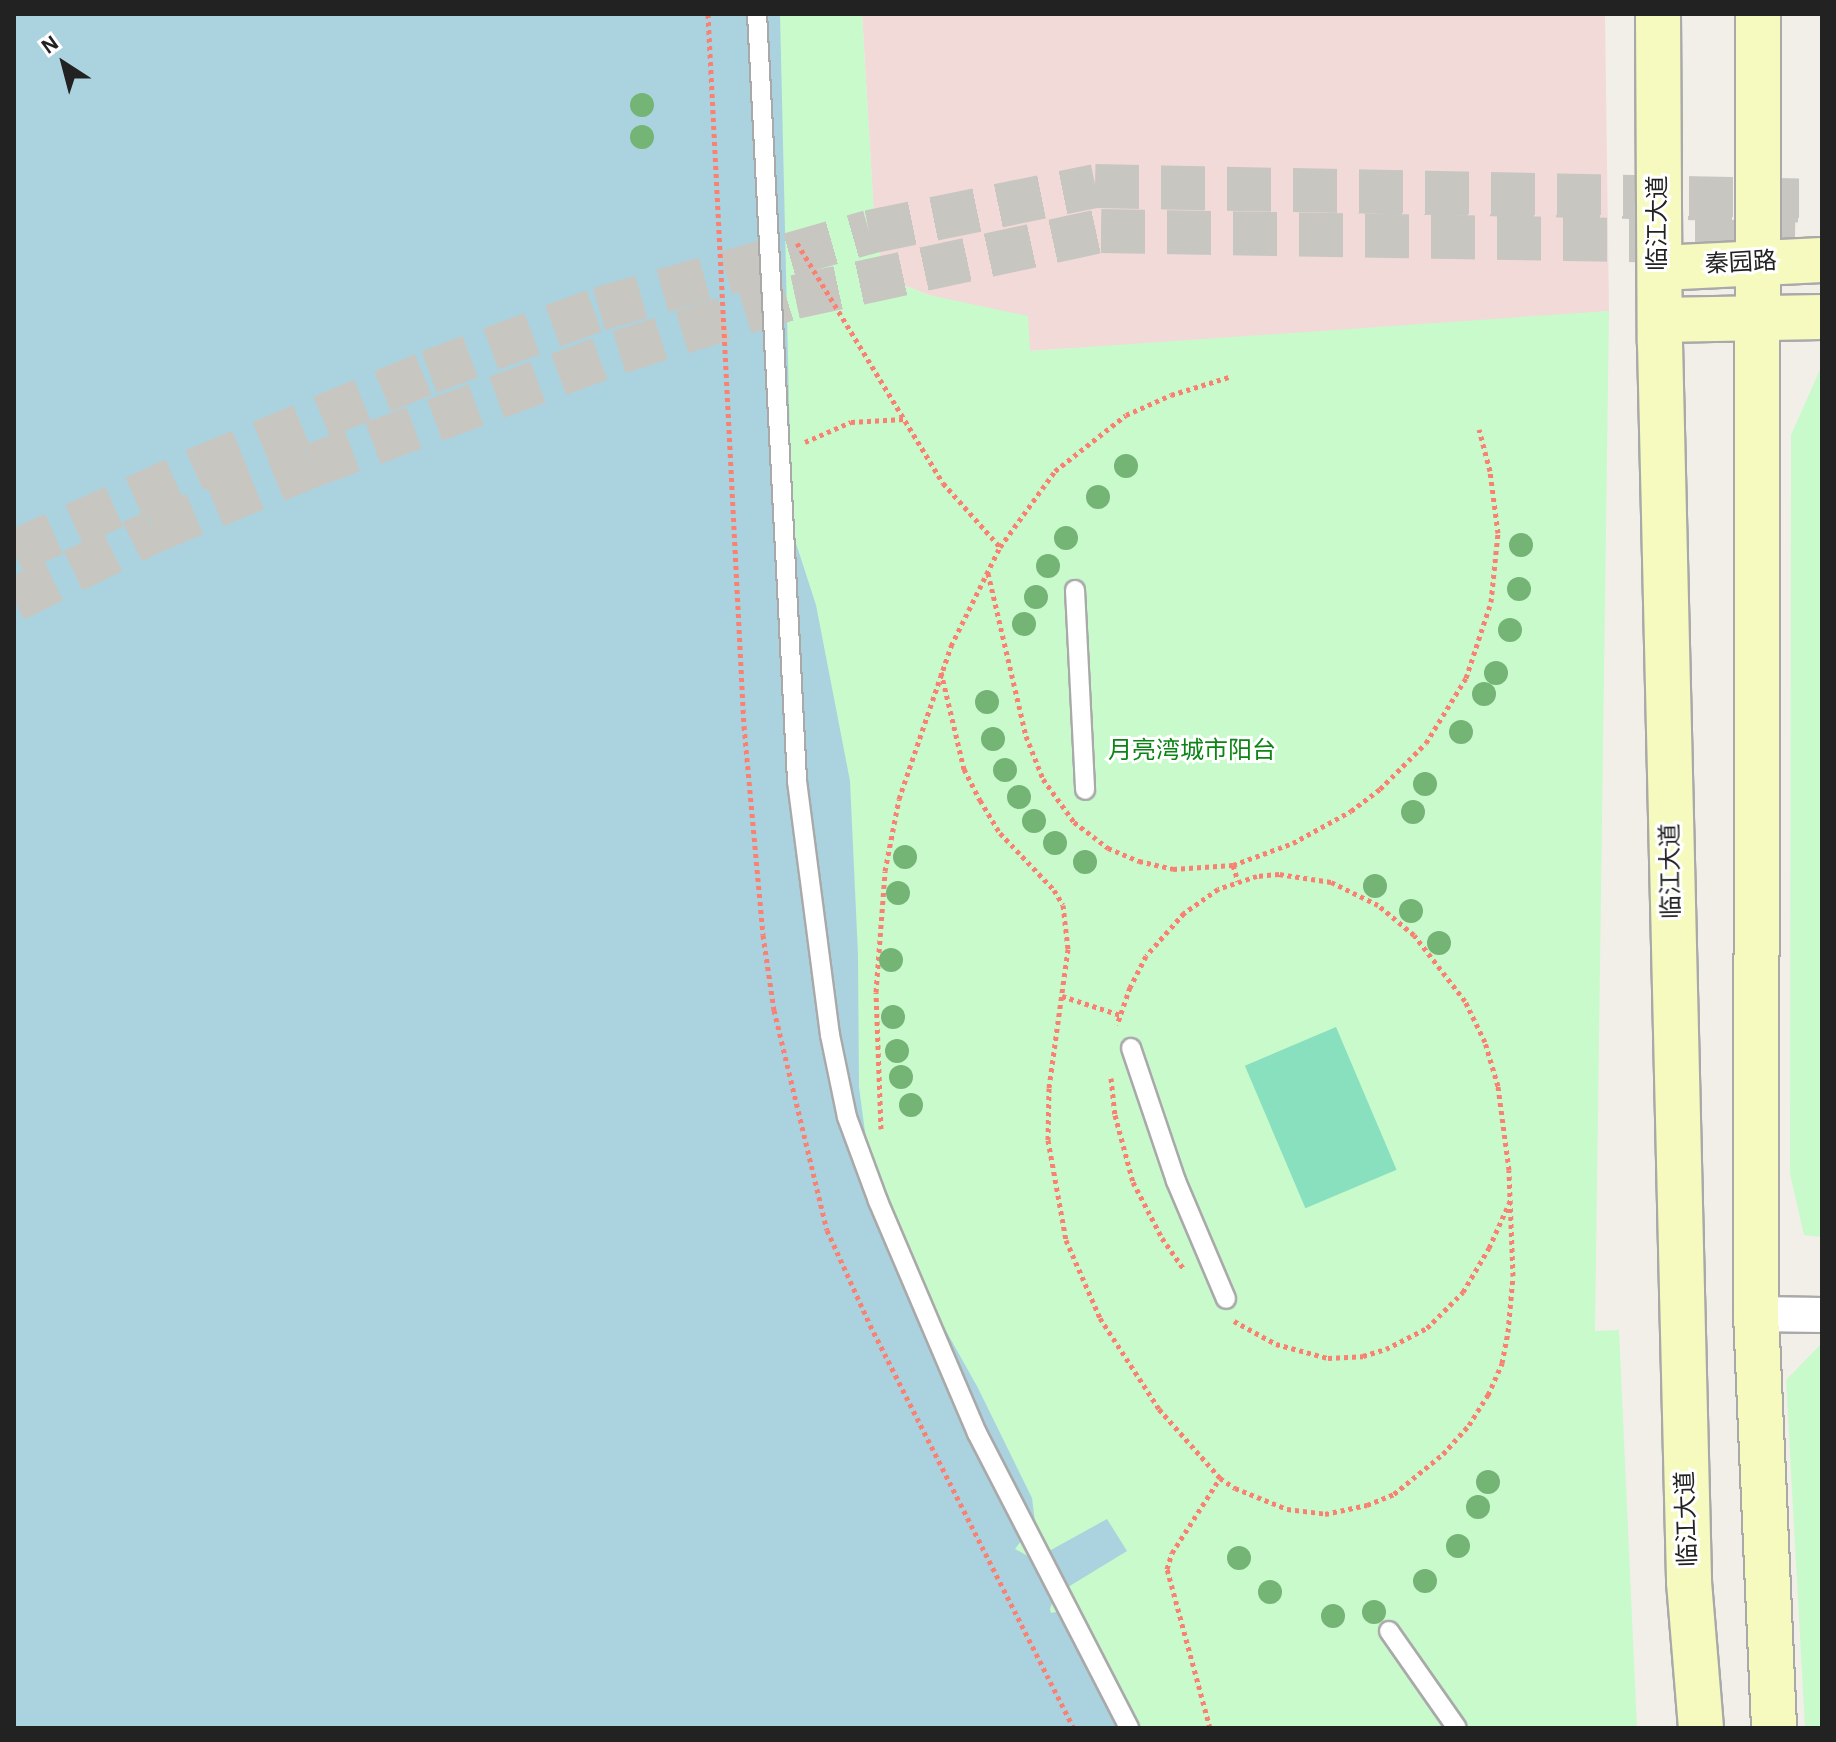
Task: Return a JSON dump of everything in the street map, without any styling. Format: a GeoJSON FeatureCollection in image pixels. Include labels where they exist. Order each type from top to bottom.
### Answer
{"type":"FeatureCollection","features":[{"type":"Feature","properties":{"kind":"main road","name":"临江大道"},"geometry":{"type":"LineString","coordinates":[[1658,14],[1660,320],[1689,1582],[1701,1728]]}},
{"type":"Feature","properties":{"kind":"main road"},"geometry":{"type":"LineString","coordinates":[[1758,14],[1756,1314],[1774,1728]]}},
{"type":"Feature","properties":{"kind":"main road","name":"秦园路"},"geometry":{"type":"LineString","coordinates":[[1660,268],[1822,260]]}},
{"type":"Feature","properties":{"kind":"main road"},"geometry":{"type":"LineString","coordinates":[[1660,320],[1822,317]]}},
{"type":"Feature","properties":{"kind":"street"},"geometry":{"type":"LineString","coordinates":[[1756,1314],[1822,1315]]}},
{"type":"Feature","properties":{"kind":"lane"},"geometry":{"type":"LineString","coordinates":[[757,14],[797,781],[830,1035],[847,1117],[883,1216],[977,1433],[1129,1728]]}},
{"type":"Feature","properties":{"kind":"lane"},"geometry":{"type":"LineString","coordinates":[[1075,590],[1085,790]]}},
{"type":"Feature","properties":{"kind":"lane"},"geometry":{"type":"LineString","coordinates":[[1131,1048],[1176,1181],[1224,1306]]}},
{"type":"Feature","properties":{"kind":"lane"},"geometry":{"type":"LineString","coordinates":[[1389,1631],[1457,1728]]}},
{"type":"Feature","properties":{"kind":"path"},"geometry":{"type":"LineString","coordinates":[[768,230],[784,233],[796,243],[955,499],[1000,547]]}},
{"type":"Feature","properties":{"kind":"path"},"geometry":{"type":"LineString","coordinates":[[881,1132],[876,992],[885,871],[899,799],[941,672],[1000,547],[1055,471],[1104,429],[1146,405],[1229,377]]}},
{"type":"Feature","properties":{"kind":"path"},"geometry":{"type":"LineString","coordinates":[[780,457],[817,436],[851,422],[904,419]]}},
{"type":"Feature","properties":{"kind":"path"},"geometry":{"type":"LineString","coordinates":[[988,573],[1026,736],[1043,779],[1074,822],[1108,848],[1139,861],[1173,869],[1233,865],[1293,843],[1351,811],[1380,789],[1426,743],[1466,678],[1491,602],[1498,533],[1490,471],[1479,429]]}},
{"type":"Feature","properties":{"kind":"path"},"geometry":{"type":"LineString","coordinates":[[941,672],[964,769],[980,800],[1000,833],[1054,890],[1063,905],[1068,949],[1049,1088],[1048,1140],[1066,1240],[1100,1318],[1168,1420],[1220,1478],[1261,1500],[1287,1509],[1325,1514],[1357,1508],[1394,1494],[1443,1454],[1469,1425],[1488,1395],[1502,1363],[1513,1276],[1511,1199],[1498,1086],[1485,1042],[1465,1001],[1432,956],[1397,919],[1355,891],[1309,877],[1279,874],[1238,881],[1202,898],[1168,928],[1146,956],[1120,1015],[1114,1039]]}},
{"type":"Feature","properties":{"kind":"path"},"geometry":{"type":"LineString","coordinates":[[1233,865],[1238,881]]}},
{"type":"Feature","properties":{"kind":"path"},"geometry":{"type":"LineString","coordinates":[[1062,996],[1120,1015]]}},
{"type":"Feature","properties":{"kind":"path"},"geometry":{"type":"LineString","coordinates":[[1111,1074],[1115,1115],[1133,1182],[1162,1238],[1189,1274]]}},
{"type":"Feature","properties":{"kind":"path"},"geometry":{"type":"LineString","coordinates":[[1224,1306],[1276,1344],[1328,1358],[1363,1356],[1386,1349],[1427,1328],[1463,1292],[1489,1248],[1511,1199]]}},
{"type":"Feature","properties":{"kind":"path"},"geometry":{"type":"LineString","coordinates":[[1210,1728],[1167,1569],[1172,1553],[1220,1478]]}},
{"type":"Feature","properties":{"kind":"shaded area"},"geometry":{"type":"Polygon","coordinates":[[[862,14],[1605,14],[1609,311],[1483,323],[1029,351],[929,295],[898,283],[881,260],[875,233],[862,14]]]}},
{"type":"Feature","properties":{"kind":"green space","name":"月亮湾城市阳台"},"geometry":{"type":"Polygon","coordinates":[[[743,14],[862,14],[875,233],[881,260],[898,283],[929,295],[1028,316],[1030,351],[1609,311],[1595,1331],[1619,1330],[1637,1728],[1106,1728],[1001,1530],[827,1097],[743,14]]]}},
{"type":"Feature","properties":{"kind":"green space"},"geometry":{"type":"Polygon","coordinates":[[[1822,365],[1822,1237],[1804,1235],[1790,1174],[1791,435],[1822,365]]]}},
{"type":"Feature","properties":{"kind":"green space"},"geometry":{"type":"Polygon","coordinates":[[[1336,1027],[1397,1170],[1305,1208],[1245,1066],[1336,1027]]]}},
{"type":"Feature","properties":{"kind":"green space"},"geometry":{"type":"Polygon","coordinates":[[[1822,1343],[1822,1728],[1805,1728],[1786,1380],[1822,1343]]]}},
{"type":"Feature","properties":{"kind":"water"},"geometry":{"type":"Polygon","coordinates":[[[14,14],[780,14],[792,531],[816,605],[850,781],[858,955],[859,1087],[869,1162],[890,1231],[978,1388],[1032,1498],[1035,1522],[1015,1549],[1028,1556],[1040,1556],[1107,1519],[1127,1551],[1055,1595],[1050,1609],[1051,1613],[1061,1611],[1076,1615],[1089,1625],[1127,1728],[14,1728],[14,14]]]}},
{"type":"Feature","properties":{"kind":"tunnel"},"geometry":{"type":"LineString","coordinates":[[14,552],[200,468],[429,372],[599,309],[869,232],[1095,186],[1822,201]]}},
{"type":"Feature","properties":{"kind":"tunnel"},"geometry":{"type":"LineString","coordinates":[[14,600],[154,531],[311,466],[619,352],[795,297],[1101,231],[1795,243]]}}]}
